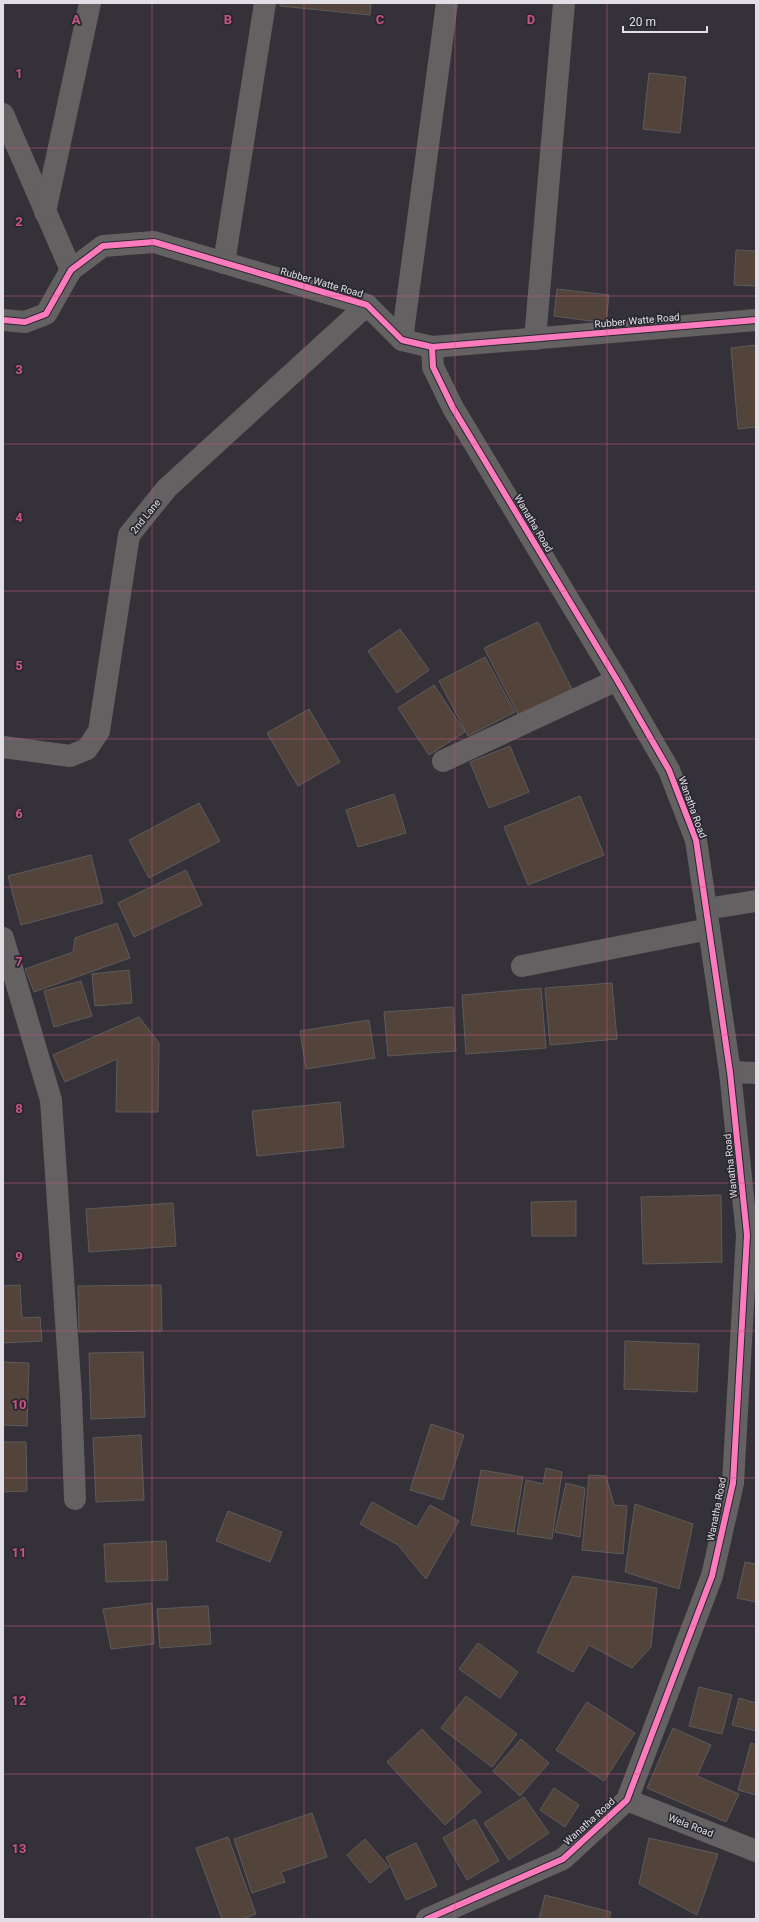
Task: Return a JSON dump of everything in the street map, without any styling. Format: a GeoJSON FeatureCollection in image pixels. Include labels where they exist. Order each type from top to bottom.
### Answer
{"type":"FeatureCollection","features":[{"type":"Feature","properties":{"kind":"street"},"geometry":{"type":"LineString","coordinates":[[45,212],[90,3]]}},
{"type":"Feature","properties":{"kind":"street"},"geometry":{"type":"LineString","coordinates":[[224,263],[265,3]]}},
{"type":"Feature","properties":{"kind":"street"},"geometry":{"type":"LineString","coordinates":[[402,340],[447,3]]}},
{"type":"Feature","properties":{"kind":"street"},"geometry":{"type":"LineString","coordinates":[[535,339],[564,3]]}},
{"type":"Feature","properties":{"kind":"street"},"geometry":{"type":"LineString","coordinates":[[3,114],[71,270]]}},
{"type":"Feature","properties":{"kind":"street","name":"Rubber Watte Road"},"geometry":{"type":"LineString","coordinates":[[3,320],[25,322],[46,314],[71,270],[103,246],[154,242],[367,305],[402,340],[432,347],[756,320]]}},
{"type":"Feature","properties":{"kind":"street","name":"2nd Lane"},"geometry":{"type":"LineString","coordinates":[[3,747],[70,756],[87,749],[99,731],[129,535],[167,488],[367,305]]}},
{"type":"Feature","properties":{"kind":"street","name":"Wanatha Road"},"geometry":{"type":"LineString","coordinates":[[427,1919],[563,1859],[627,1800],[712,1576],[733,1483],[747,1235],[730,1072],[696,840],[669,770],[617,680],[453,408],[433,367],[432,347]]}},
{"type":"Feature","properties":{"kind":"street"},"geometry":{"type":"LineString","coordinates":[[443,761],[617,680]]}},
{"type":"Feature","properties":{"kind":"street"},"geometry":{"type":"LineString","coordinates":[[522,966],[707,919],[756,901]]}},
{"type":"Feature","properties":{"kind":"street"},"geometry":{"type":"LineString","coordinates":[[3,938],[51,1100],[71,1394],[75,1499]]}},
{"type":"Feature","properties":{"kind":"street"},"geometry":{"type":"LineString","coordinates":[[730,1072],[756,1073]]}},
{"type":"Feature","properties":{"kind":"street","name":"Wela Road"},"geometry":{"type":"LineString","coordinates":[[627,1800],[756,1851]]}},
{"type":"Feature","properties":{"kind":"building"},"geometry":{"type":"Polygon","coordinates":[[[280,3],[371,3],[370,15],[280,6],[280,3]]]}},
{"type":"Feature","properties":{"kind":"building"},"geometry":{"type":"Polygon","coordinates":[[[649,73],[686,77],[680,133],[643,129],[649,73]]]}},
{"type":"Feature","properties":{"kind":"building"},"geometry":{"type":"Polygon","coordinates":[[[736,250],[756,251],[756,286],[734,285],[736,250]]]}},
{"type":"Feature","properties":{"kind":"building"},"geometry":{"type":"Polygon","coordinates":[[[557,289],[609,295],[606,323],[554,316],[557,289]]]}},
{"type":"Feature","properties":{"kind":"building"},"geometry":{"type":"Polygon","coordinates":[[[756,345],[756,427],[738,429],[731,348],[756,345]]]}},
{"type":"Feature","properties":{"kind":"building"},"geometry":{"type":"Polygon","coordinates":[[[538,622],[572,689],[519,716],[484,648],[538,622]]]}},
{"type":"Feature","properties":{"kind":"building"},"geometry":{"type":"Polygon","coordinates":[[[400,629],[429,670],[397,693],[368,651],[400,629]]]}},
{"type":"Feature","properties":{"kind":"building"},"geometry":{"type":"Polygon","coordinates":[[[485,657],[515,712],[468,736],[439,681],[485,657]]]}},
{"type":"Feature","properties":{"kind":"building"},"geometry":{"type":"Polygon","coordinates":[[[434,685],[465,732],[429,755],[398,708],[434,685]]]}},
{"type":"Feature","properties":{"kind":"building"},"geometry":{"type":"Polygon","coordinates":[[[309,709],[340,762],[298,786],[267,733],[309,709]]]}},
{"type":"Feature","properties":{"kind":"building"},"geometry":{"type":"Polygon","coordinates":[[[510,746],[529,792],[489,808],[470,762],[510,746]]]}},
{"type":"Feature","properties":{"kind":"building"},"geometry":{"type":"Polygon","coordinates":[[[394,794],[406,833],[358,847],[346,810],[394,794]]]}},
{"type":"Feature","properties":{"kind":"building"},"geometry":{"type":"Polygon","coordinates":[[[580,796],[604,855],[528,885],[504,827],[580,796]]]}},
{"type":"Feature","properties":{"kind":"building"},"geometry":{"type":"Polygon","coordinates":[[[199,803],[220,841],[149,878],[129,840],[199,803]]]}},
{"type":"Feature","properties":{"kind":"building"},"geometry":{"type":"Polygon","coordinates":[[[91,855],[103,903],[21,925],[8,876],[91,855]]]}},
{"type":"Feature","properties":{"kind":"building"},"geometry":{"type":"Polygon","coordinates":[[[186,870],[202,905],[134,937],[118,903],[186,870]]]}},
{"type":"Feature","properties":{"kind":"building"},"geometry":{"type":"Polygon","coordinates":[[[117,923],[130,958],[34,992],[25,969],[73,952],[75,938],[117,923]]]}},
{"type":"Feature","properties":{"kind":"building"},"geometry":{"type":"Polygon","coordinates":[[[129,970],[132,1003],[95,1006],[92,974],[129,970]]]}},
{"type":"Feature","properties":{"kind":"building"},"geometry":{"type":"Polygon","coordinates":[[[81,981],[92,1016],[54,1027],[44,991],[81,981]]]}},
{"type":"Feature","properties":{"kind":"building"},"geometry":{"type":"Polygon","coordinates":[[[612,983],[617,1039],[550,1045],[545,988],[612,983]]]}},
{"type":"Feature","properties":{"kind":"building"},"geometry":{"type":"Polygon","coordinates":[[[541,988],[546,1048],[466,1054],[462,995],[541,988]]]}},
{"type":"Feature","properties":{"kind":"building"},"geometry":{"type":"Polygon","coordinates":[[[453,1007],[456,1051],[388,1056],[384,1012],[453,1007]]]}},
{"type":"Feature","properties":{"kind":"building"},"geometry":{"type":"Polygon","coordinates":[[[139,1017],[159,1043],[158,1112],[116,1112],[117,1059],[65,1082],[53,1055],[139,1017]]]}},
{"type":"Feature","properties":{"kind":"building"},"geometry":{"type":"Polygon","coordinates":[[[369,1020],[375,1058],[306,1069],[300,1031],[369,1020]]]}},
{"type":"Feature","properties":{"kind":"building"},"geometry":{"type":"Polygon","coordinates":[[[340,1102],[344,1147],[257,1156],[252,1111],[340,1102]]]}},
{"type":"Feature","properties":{"kind":"building"},"geometry":{"type":"Polygon","coordinates":[[[721,1195],[722,1262],[643,1264],[641,1197],[721,1195]]]}},
{"type":"Feature","properties":{"kind":"building"},"geometry":{"type":"Polygon","coordinates":[[[576,1201],[576,1236],[532,1236],[531,1202],[576,1201]]]}},
{"type":"Feature","properties":{"kind":"building"},"geometry":{"type":"Polygon","coordinates":[[[173,1203],[176,1246],[89,1252],[86,1209],[173,1203]]]}},
{"type":"Feature","properties":{"kind":"building"},"geometry":{"type":"Polygon","coordinates":[[[20,1285],[22,1318],[40,1317],[42,1341],[3,1343],[3,1286],[20,1285]]]}},
{"type":"Feature","properties":{"kind":"building"},"geometry":{"type":"Polygon","coordinates":[[[161,1285],[162,1331],[79,1332],[78,1286],[161,1285]]]}},
{"type":"Feature","properties":{"kind":"building"},"geometry":{"type":"Polygon","coordinates":[[[625,1341],[699,1344],[697,1392],[624,1389],[625,1341]]]}},
{"type":"Feature","properties":{"kind":"building"},"geometry":{"type":"Polygon","coordinates":[[[143,1352],[145,1417],[91,1419],[89,1353],[143,1352]]]}},
{"type":"Feature","properties":{"kind":"building"},"geometry":{"type":"Polygon","coordinates":[[[3,1362],[29,1363],[27,1426],[3,1425],[3,1362]]]}},
{"type":"Feature","properties":{"kind":"building"},"geometry":{"type":"Polygon","coordinates":[[[431,1424],[464,1435],[443,1500],[410,1490],[431,1424]]]}},
{"type":"Feature","properties":{"kind":"building"},"geometry":{"type":"Polygon","coordinates":[[[141,1435],[144,1500],[96,1502],[93,1438],[141,1435]]]}},
{"type":"Feature","properties":{"kind":"building"},"geometry":{"type":"Polygon","coordinates":[[[3,1442],[26,1442],[27,1491],[3,1492],[3,1442]]]}},
{"type":"Feature","properties":{"kind":"building"},"geometry":{"type":"Polygon","coordinates":[[[546,1468],[562,1472],[552,1539],[517,1534],[526,1480],[543,1484],[546,1468]]]}},
{"type":"Feature","properties":{"kind":"building"},"geometry":{"type":"Polygon","coordinates":[[[481,1470],[523,1477],[514,1532],[471,1525],[481,1470]]]}},
{"type":"Feature","properties":{"kind":"building"},"geometry":{"type":"Polygon","coordinates":[[[589,1475],[606,1476],[614,1505],[627,1506],[623,1554],[582,1550],[589,1475]]]}},
{"type":"Feature","properties":{"kind":"building"},"geometry":{"type":"Polygon","coordinates":[[[566,1483],[585,1488],[580,1537],[555,1532],[566,1483]]]}},
{"type":"Feature","properties":{"kind":"building"},"geometry":{"type":"Polygon","coordinates":[[[372,1502],[417,1527],[430,1505],[459,1521],[426,1579],[398,1545],[360,1524],[372,1502]]]}},
{"type":"Feature","properties":{"kind":"building"},"geometry":{"type":"Polygon","coordinates":[[[635,1504],[693,1524],[679,1589],[625,1572],[635,1504]]]}},
{"type":"Feature","properties":{"kind":"building"},"geometry":{"type":"Polygon","coordinates":[[[228,1511],[282,1532],[270,1562],[216,1541],[228,1511]]]}},
{"type":"Feature","properties":{"kind":"building"},"geometry":{"type":"Polygon","coordinates":[[[166,1541],[168,1580],[106,1582],[104,1544],[166,1541]]]}},
{"type":"Feature","properties":{"kind":"building"},"geometry":{"type":"Polygon","coordinates":[[[745,1562],[756,1564],[756,1602],[737,1598],[745,1562]]]}},
{"type":"Feature","properties":{"kind":"building"},"geometry":{"type":"Polygon","coordinates":[[[573,1576],[657,1588],[651,1647],[632,1668],[589,1645],[573,1672],[537,1652],[573,1576]]]}},
{"type":"Feature","properties":{"kind":"building"},"geometry":{"type":"Polygon","coordinates":[[[152,1603],[154,1644],[111,1649],[103,1609],[152,1603]]]}},
{"type":"Feature","properties":{"kind":"building"},"geometry":{"type":"Polygon","coordinates":[[[208,1606],[211,1644],[160,1648],[157,1609],[208,1606]]]}},
{"type":"Feature","properties":{"kind":"building"},"geometry":{"type":"Polygon","coordinates":[[[478,1643],[518,1672],[500,1698],[459,1669],[478,1643]]]}},
{"type":"Feature","properties":{"kind":"building"},"geometry":{"type":"Polygon","coordinates":[[[699,1687],[732,1695],[722,1734],[689,1726],[699,1687]]]}},
{"type":"Feature","properties":{"kind":"building"},"geometry":{"type":"Polygon","coordinates":[[[466,1696],[517,1734],[492,1767],[441,1728],[466,1696]]]}},
{"type":"Feature","properties":{"kind":"building"},"geometry":{"type":"Polygon","coordinates":[[[739,1698],[756,1703],[756,1731],[732,1725],[739,1698]]]}},
{"type":"Feature","properties":{"kind":"building"},"geometry":{"type":"Polygon","coordinates":[[[587,1702],[635,1733],[604,1781],[556,1750],[587,1702]]]}},
{"type":"Feature","properties":{"kind":"building"},"geometry":{"type":"Polygon","coordinates":[[[673,1728],[711,1745],[697,1776],[739,1794],[726,1822],[647,1788],[673,1728]]]}},
{"type":"Feature","properties":{"kind":"building"},"geometry":{"type":"Polygon","coordinates":[[[422,1729],[481,1792],[445,1825],[387,1762],[422,1729]]]}},
{"type":"Feature","properties":{"kind":"building"},"geometry":{"type":"Polygon","coordinates":[[[521,1739],[549,1763],[520,1796],[493,1771],[521,1739]]]}},
{"type":"Feature","properties":{"kind":"building"},"geometry":{"type":"Polygon","coordinates":[[[751,1743],[756,1745],[756,1795],[738,1790],[751,1743]]]}},
{"type":"Feature","properties":{"kind":"building"},"geometry":{"type":"Polygon","coordinates":[[[554,1788],[579,1805],[565,1827],[540,1810],[554,1788]]]}},
{"type":"Feature","properties":{"kind":"building"},"geometry":{"type":"Polygon","coordinates":[[[524,1797],[549,1833],[509,1860],[484,1823],[524,1797]]]}},
{"type":"Feature","properties":{"kind":"building"},"geometry":{"type":"Polygon","coordinates":[[[312,1813],[327,1857],[281,1872],[285,1882],[252,1893],[234,1839],[312,1813]]]}},
{"type":"Feature","properties":{"kind":"building"},"geometry":{"type":"Polygon","coordinates":[[[475,1819],[499,1861],[467,1880],[443,1838],[475,1819]]]}},
{"type":"Feature","properties":{"kind":"building"},"geometry":{"type":"Polygon","coordinates":[[[228,1837],[256,1914],[243,1919],[222,1919],[196,1848],[228,1837]]]}},
{"type":"Feature","properties":{"kind":"building"},"geometry":{"type":"Polygon","coordinates":[[[649,1838],[718,1854],[697,1915],[639,1884],[649,1838]]]}},
{"type":"Feature","properties":{"kind":"building"},"geometry":{"type":"Polygon","coordinates":[[[365,1839],[389,1867],[370,1883],[347,1855],[365,1839]]]}},
{"type":"Feature","properties":{"kind":"building"},"geometry":{"type":"Polygon","coordinates":[[[416,1843],[437,1886],[406,1900],[386,1857],[416,1843]]]}},
{"type":"Feature","properties":{"kind":"building"},"geometry":{"type":"Polygon","coordinates":[[[545,1895],[611,1912],[609,1919],[539,1919],[545,1895]]]}},
{"type":"Feature","properties":{"kind":"cycle path"},"geometry":{"type":"LineString","coordinates":[[3,320],[25,322],[46,314],[71,270],[103,246],[154,242],[367,305],[402,340],[432,347],[756,320]]}},
{"type":"Feature","properties":{"kind":"cycle path"},"geometry":{"type":"LineString","coordinates":[[427,1919],[563,1859],[627,1800],[712,1576],[733,1483],[747,1235],[730,1072],[696,840],[669,770],[617,680],[453,408],[433,367],[432,347]]}}]}
